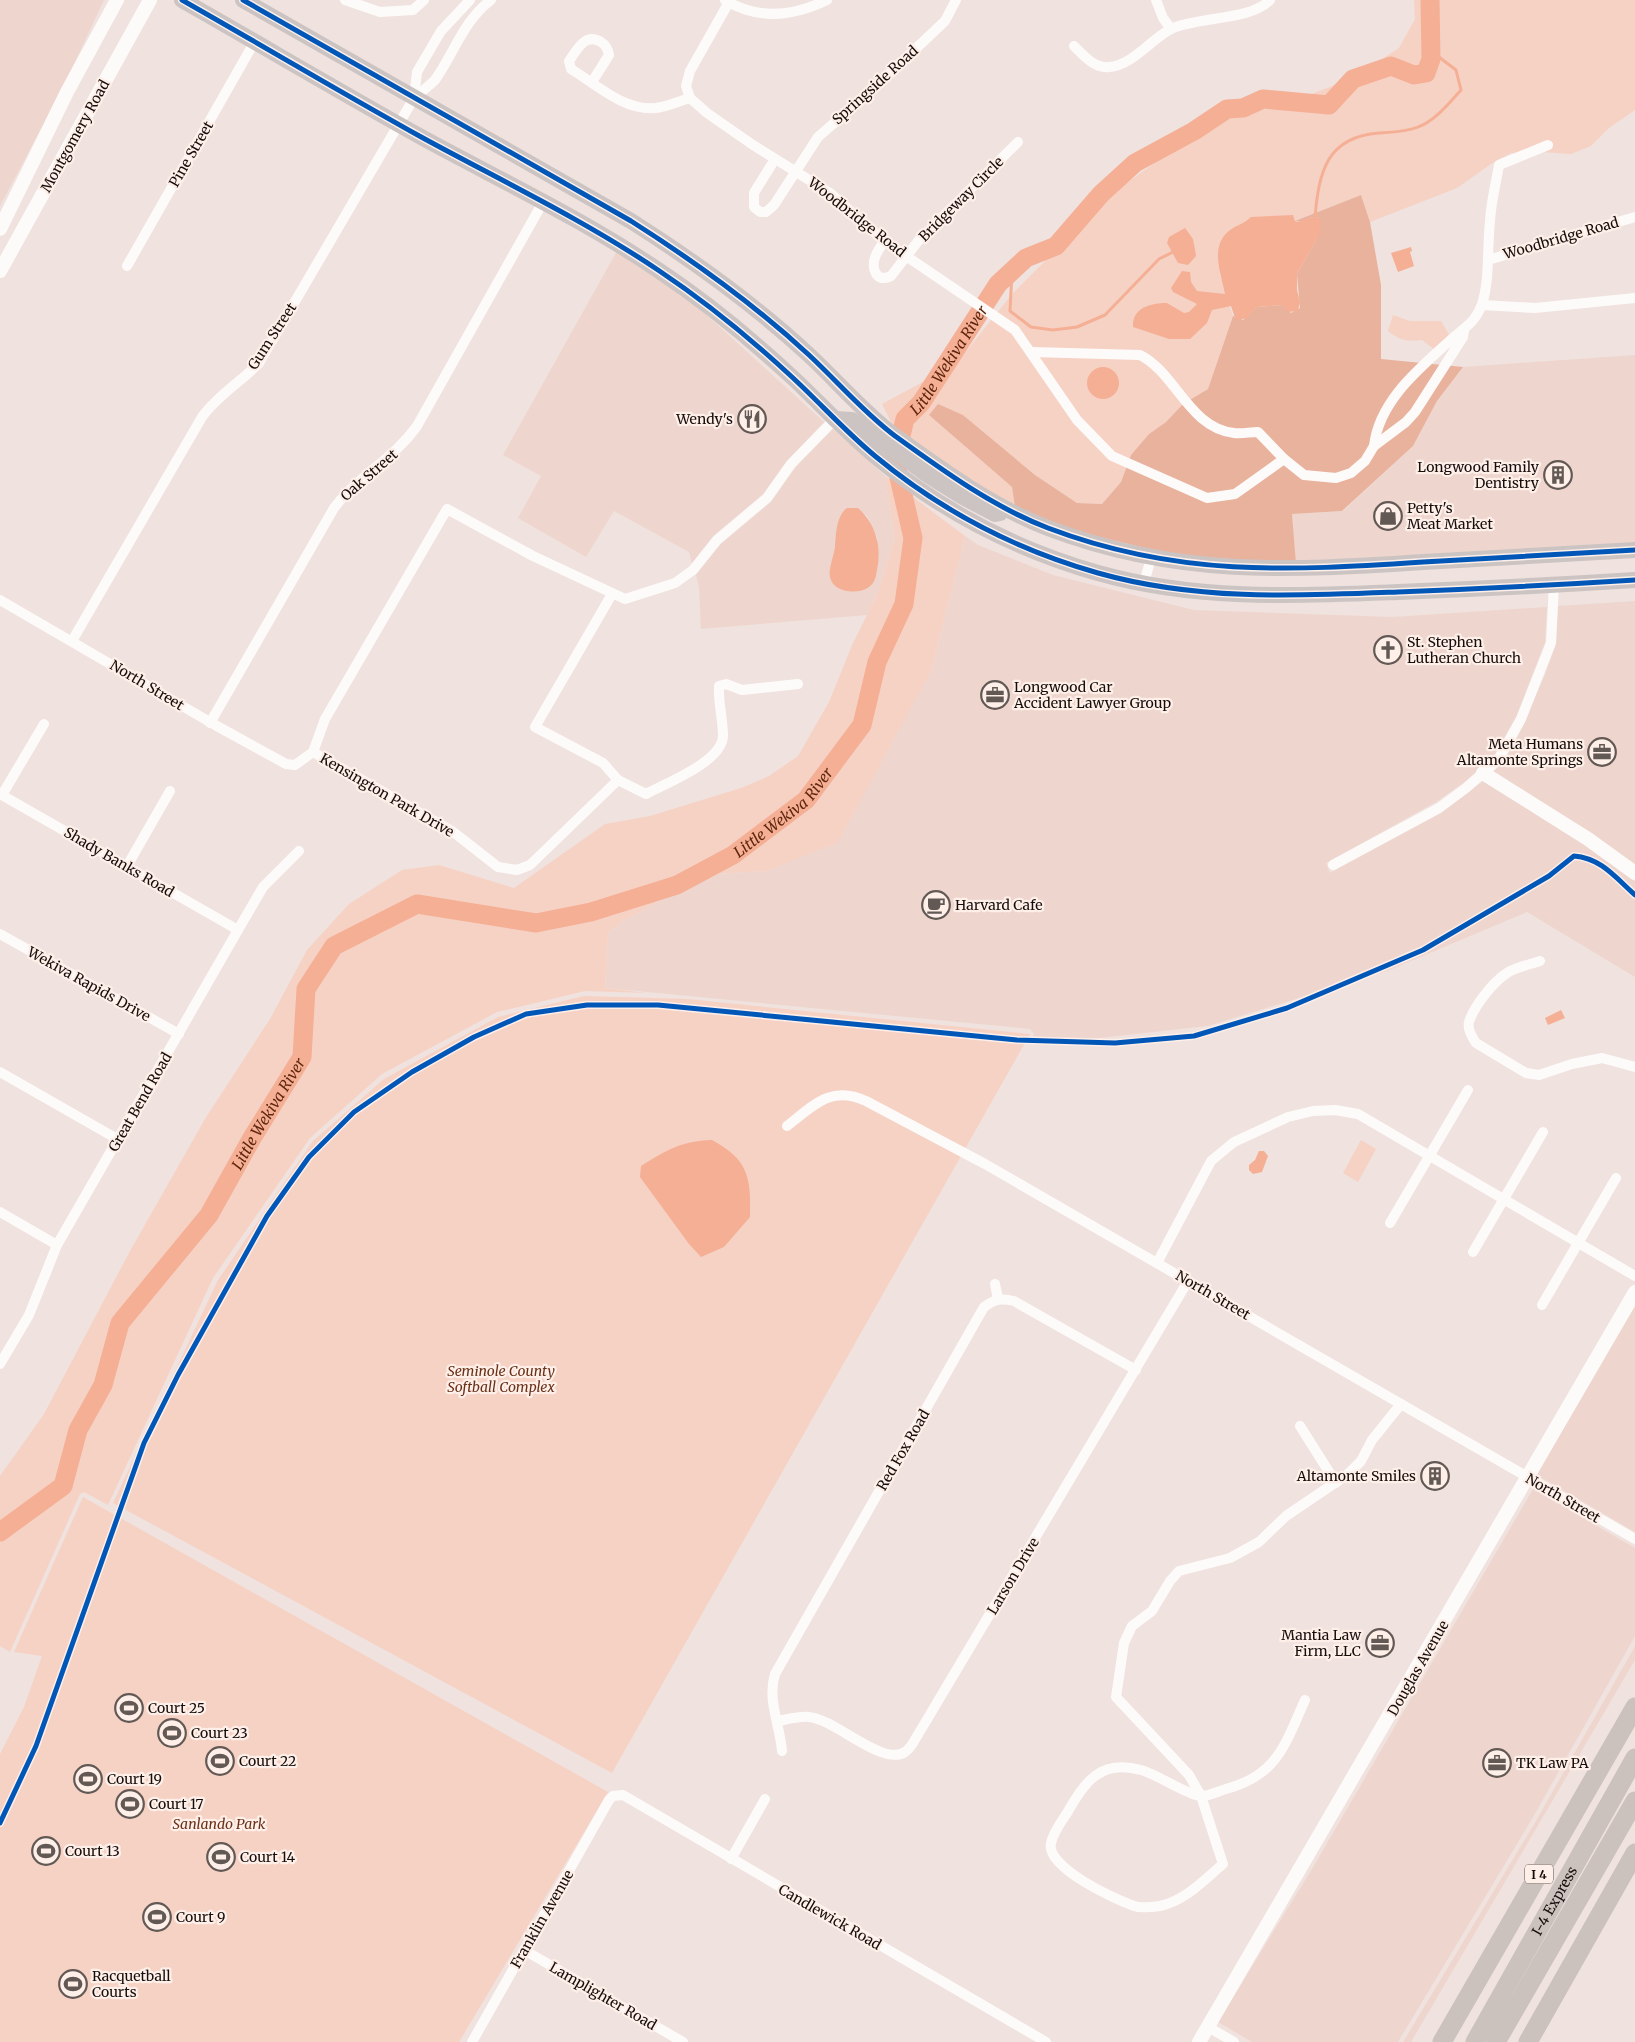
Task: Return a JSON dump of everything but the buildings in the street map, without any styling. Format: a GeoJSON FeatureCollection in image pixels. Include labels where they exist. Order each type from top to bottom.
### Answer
{"type":"FeatureCollection","features":[{"type":"Feature","properties":{"kind":"highway","name":"I 4"},"geometry":{"type":"LineString","coordinates":[[1442,2042],[1635,1707]]}},
{"type":"Feature","properties":{"kind":"highway","name":"I-4 Express"},"geometry":{"type":"LineString","coordinates":[[1475,2042],[1635,1758]]}},
{"type":"Feature","properties":{"kind":"highway","name":"I-4 Express"},"geometry":{"type":"LineString","coordinates":[[1496,2042],[1635,1801]]}},
{"type":"Feature","properties":{"kind":"highway"},"geometry":{"type":"LineString","coordinates":[[1528,2042],[1635,1853]]}},
{"type":"Feature","properties":{"kind":"main road","name":"Montgomery Road"},"geometry":{"type":"LineString","coordinates":[[0,229],[67,92],[117,0]]}},
{"type":"Feature","properties":{"kind":"main road","name":"Montgomery Road"},"geometry":{"type":"LineString","coordinates":[[0,271],[150,0]]}},
{"type":"Feature","properties":{"kind":"main road"},"geometry":{"type":"LineString","coordinates":[[182,0],[398,123],[609,239],[691,293],[766,353],[874,456],[924,493],[987,529],[1027,548],[1099,573],[1144,583],[1193,591],[1272,596],[1635,580]]}},
{"type":"Feature","properties":{"kind":"main road"},"geometry":{"type":"LineString","coordinates":[[242,0],[631,221],[714,275],[810,356],[867,412],[915,450],[1012,512],[1080,539],[1150,558],[1231,568],[1319,569],[1635,550]]}},
{"type":"Feature","properties":{"kind":"main road"},"geometry":{"type":"LineString","coordinates":[[835,419],[852,420],[961,496],[995,514],[1012,512]]}},
{"type":"Feature","properties":{"kind":"main road"},"geometry":{"type":"LineString","coordinates":[[1484,773],[1588,839],[1635,873]]}},
{"type":"Feature","properties":{"kind":"main road","name":"Douglas Avenue"},"geometry":{"type":"LineString","coordinates":[[1199,2042],[1529,1478],[1635,1292]]}},
{"type":"Feature","properties":{"kind":"street"},"geometry":{"type":"LineString","coordinates":[[344,0],[380,12],[413,10],[424,0]]}},
{"type":"Feature","properties":{"kind":"street"},"geometry":{"type":"LineString","coordinates":[[414,98],[417,72],[441,31],[470,0]]}},
{"type":"Feature","properties":{"kind":"street"},"geometry":{"type":"LineString","coordinates":[[414,98],[434,81],[462,34],[482,7],[491,0]]}},
{"type":"Feature","properties":{"kind":"street"},"geometry":{"type":"LineString","coordinates":[[592,82],[621,102],[640,108],[657,108],[690,98],[686,86],[690,71],[727,1],[764,15],[783,15],[800,12],[827,0]]}},
{"type":"Feature","properties":{"kind":"street","name":"Springside Road"},"geometry":{"type":"LineString","coordinates":[[775,159],[754,193],[754,207],[760,212],[766,212],[774,204],[818,137],[872,90],[945,21],[956,0]]}},
{"type":"Feature","properties":{"kind":"street"},"geometry":{"type":"LineString","coordinates":[[1156,0],[1163,18],[1171,29]]}},
{"type":"Feature","properties":{"kind":"street"},"geometry":{"type":"LineString","coordinates":[[1074,46],[1098,66],[1108,68],[1119,66],[1171,29],[1188,23],[1256,10],[1270,0]]}},
{"type":"Feature","properties":{"kind":"street","name":"Pine Street"},"geometry":{"type":"LineString","coordinates":[[127,266],[255,42]]}},
{"type":"Feature","properties":{"kind":"street","name":"Gum Street"},"geometry":{"type":"LineString","coordinates":[[72,641],[202,417],[213,402],[246,377],[259,363],[414,98]]}},
{"type":"Feature","properties":{"kind":"street","name":"Woodbridge Road"},"geometry":{"type":"LineString","coordinates":[[690,98],[707,113],[830,193],[884,241],[995,314],[1015,330],[1032,352],[1076,420],[1112,456],[1207,498],[1235,494],[1284,460]]}},
{"type":"Feature","properties":{"kind":"street","name":"Bridgeway Circle"},"geometry":{"type":"LineString","coordinates":[[884,241],[875,256],[873,265],[875,273],[880,278],[886,279],[891,276],[907,257],[918,240],[1018,142]]}},
{"type":"Feature","properties":{"kind":"street","name":"Woodbridge Road"},"geometry":{"type":"LineString","coordinates":[[1032,352],[1140,355],[1152,362],[1189,408],[1206,421],[1234,433],[1258,432],[1284,460],[1304,475],[1336,478],[1352,473],[1365,461],[1374,446],[1376,434],[1386,411],[1399,390],[1458,333],[1464,331],[1469,326],[1482,305],[1488,260],[1490,220],[1498,165],[1548,146]]}},
{"type":"Feature","properties":{"kind":"street","name":"Oak Street"},"geometry":{"type":"LineString","coordinates":[[210,723],[334,508],[345,493],[404,444],[418,426],[543,202]]}},
{"type":"Feature","properties":{"kind":"street","name":"Woodbridge Road"},"geometry":{"type":"LineString","coordinates":[[1488,260],[1635,217]]}},
{"type":"Feature","properties":{"kind":"street"},"geometry":{"type":"LineString","coordinates":[[1482,305],[1535,308],[1635,298]]}},
{"type":"Feature","properties":{"kind":"street","name":"Woodbridge Road"},"geometry":{"type":"LineString","coordinates":[[1374,446],[1406,422],[1415,412],[1463,337],[1464,331]]}},
{"type":"Feature","properties":{"kind":"street"},"geometry":{"type":"LineString","coordinates":[[313,752],[325,720],[446,509],[533,556],[625,599],[675,583],[693,570],[717,540],[767,498],[791,464],[835,419]]}},
{"type":"Feature","properties":{"kind":"street"},"geometry":{"type":"LineString","coordinates":[[1144,583],[1150,558]]}},
{"type":"Feature","properties":{"kind":"street"},"geometry":{"type":"LineString","coordinates":[[1333,865],[1439,808],[1498,760],[1521,719],[1551,643],[1554,585]]}},
{"type":"Feature","properties":{"kind":"street"},"geometry":{"type":"LineString","coordinates":[[612,594],[535,727],[603,763],[618,780],[646,794],[710,760],[723,738],[718,702],[719,686],[726,684],[742,690],[798,684]]}},
{"type":"Feature","properties":{"kind":"street","name":"North Street"},"geometry":{"type":"LineString","coordinates":[[0,600],[210,723],[286,764],[295,765]]}},
{"type":"Feature","properties":{"kind":"street"},"geometry":{"type":"LineString","coordinates":[[1,794],[44,724]]}},
{"type":"Feature","properties":{"kind":"street","name":"Kensington Park Drive"},"geometry":{"type":"LineString","coordinates":[[295,765],[313,752],[452,831],[498,867],[510,870],[530,865],[618,780]]}},
{"type":"Feature","properties":{"kind":"street"},"geometry":{"type":"LineString","coordinates":[[127,866],[170,791]]}},
{"type":"Feature","properties":{"kind":"street","name":"Shady Banks Road"},"geometry":{"type":"LineString","coordinates":[[1,794],[238,930]]}},
{"type":"Feature","properties":{"kind":"street","name":"Great Bend Road"},"geometry":{"type":"LineString","coordinates":[[0,1364],[33,1307],[57,1245],[263,887],[299,851]]}},
{"type":"Feature","properties":{"kind":"street","name":"Wekiva Rapids Drive"},"geometry":{"type":"LineString","coordinates":[[0,934],[178,1034]]}},
{"type":"Feature","properties":{"kind":"street"},"geometry":{"type":"LineString","coordinates":[[1540,961],[1508,973],[1497,981],[1468,1023],[1471,1035],[1476,1043],[1526,1073],[1539,1075],[1572,1064],[1602,1058],[1635,1067]]}},
{"type":"Feature","properties":{"kind":"street"},"geometry":{"type":"LineString","coordinates":[[0,1072],[119,1140]]}},
{"type":"Feature","properties":{"kind":"street"},"geometry":{"type":"LineString","coordinates":[[1390,1223],[1468,1090]]}},
{"type":"Feature","properties":{"kind":"street","name":"North Street"},"geometry":{"type":"LineString","coordinates":[[787,1126],[826,1098],[852,1094],[985,1164],[1635,1539]]}},
{"type":"Feature","properties":{"kind":"street"},"geometry":{"type":"LineString","coordinates":[[1157,1263],[1211,1161],[1234,1142],[1288,1117],[1313,1111],[1334,1110],[1358,1114],[1635,1276]]}},
{"type":"Feature","properties":{"kind":"street"},"geometry":{"type":"LineString","coordinates":[[1473,1252],[1543,1132]]}},
{"type":"Feature","properties":{"kind":"street"},"geometry":{"type":"LineString","coordinates":[[1542,1305],[1616,1178]]}},
{"type":"Feature","properties":{"kind":"street"},"geometry":{"type":"LineString","coordinates":[[0,1212],[57,1245]]}},
{"type":"Feature","properties":{"kind":"street","name":"Larson Drive"},"geometry":{"type":"LineString","coordinates":[[778,1721],[810,1716],[828,1722],[881,1752],[893,1755],[905,1752],[913,1743],[1188,1281]]}},
{"type":"Feature","properties":{"kind":"street"},"geometry":{"type":"LineString","coordinates":[[995,1284],[998,1300],[1014,1301],[1136,1370]]}},
{"type":"Feature","properties":{"kind":"street","name":"Red Fox Road"},"geometry":{"type":"LineString","coordinates":[[782,1752],[778,1721],[772,1700],[771,1687],[775,1674],[984,1307],[998,1300]]}},
{"type":"Feature","properties":{"kind":"street"},"geometry":{"type":"LineString","coordinates":[[1305,1700],[1284,1747],[1272,1765],[1257,1777],[1229,1788],[1201,1796],[1140,1770],[1115,1768],[1096,1774],[1082,1787],[1060,1824],[1050,1843],[1051,1855],[1060,1865],[1098,1890],[1136,1906],[1160,1906],[1185,1896],[1222,1864],[1201,1796],[1177,1762],[1116,1697],[1124,1643],[1132,1626],[1152,1611],[1170,1580],[1179,1571],[1230,1558],[1259,1542],[1286,1516],[1336,1483],[1361,1462],[1372,1440],[1401,1404]]}},
{"type":"Feature","properties":{"kind":"street"},"geometry":{"type":"LineString","coordinates":[[1300,1426],[1336,1483]]}},
{"type":"Feature","properties":{"kind":"street","name":"Candlewick Road"},"geometry":{"type":"LineString","coordinates":[[613,1796],[623,1795],[1046,2042]]}},
{"type":"Feature","properties":{"kind":"street","name":"Franklin Avenue"},"geometry":{"type":"LineString","coordinates":[[472,2042],[613,1796]]}},
{"type":"Feature","properties":{"kind":"street"},"geometry":{"type":"LineString","coordinates":[[731,1859],[765,1799]]}},
{"type":"Feature","properties":{"kind":"street","name":"Lamplighter Road"},"geometry":{"type":"LineString","coordinates":[[524,1950],[682,2042]]}},
{"type":"Feature","properties":{"kind":"street"},"geometry":{"type":"LineString","coordinates":[[1208,2027],[1234,2042]]}},
{"type":"Feature","properties":{"kind":"shaded area"},"geometry":{"type":"Polygon","coordinates":[[[0,0],[104,0],[62,89],[0,206],[0,0]]]}},
{"type":"Feature","properties":{"kind":"shaded area"},"geometry":{"type":"Polygon","coordinates":[[[1361,195],[1370,222],[1381,285],[1381,359],[1463,367],[1437,401],[1413,446],[1342,511],[1292,514],[1296,563],[1179,556],[1082,533],[1015,507],[1012,487],[929,415],[938,404],[963,415],[1035,475],[1077,503],[1102,504],[1121,482],[1131,455],[1149,434],[1166,422],[1183,404],[1208,389],[1233,316],[1243,320],[1257,307],[1282,305],[1291,313],[1300,308],[1297,274],[1317,239],[1319,218],[1312,217],[1302,222],[1295,221],[1361,195]]]}},
{"type":"Feature","properties":{"kind":"shaded area"},"geometry":{"type":"Polygon","coordinates":[[[1293,215],[1295,221],[1298,222],[1312,217],[1319,218],[1321,224],[1320,234],[1297,274],[1297,290],[1300,302],[1298,311],[1288,312],[1282,305],[1257,307],[1246,318],[1240,320],[1235,318],[1231,306],[1212,310],[1207,323],[1190,339],[1169,339],[1133,327],[1133,321],[1139,311],[1154,304],[1167,303],[1184,313],[1189,312],[1197,304],[1173,292],[1171,288],[1182,271],[1190,272],[1191,282],[1197,291],[1225,294],[1218,260],[1220,244],[1224,236],[1251,217],[1293,215]]]}},
{"type":"Feature","properties":{"kind":"shaded area"},"geometry":{"type":"Polygon","coordinates":[[[1185,228],[1193,239],[1196,256],[1188,265],[1178,263],[1167,243],[1169,237],[1185,228]]]}},
{"type":"Feature","properties":{"kind":"shaded area"},"geometry":{"type":"Polygon","coordinates":[[[1411,247],[1412,251],[1410,252],[1414,266],[1398,272],[1391,253],[1411,247]]]}},
{"type":"Feature","properties":{"kind":"shaded area"},"geometry":{"type":"Polygon","coordinates":[[[617,251],[688,298],[824,422],[787,461],[763,494],[713,536],[692,563],[689,552],[614,511],[586,557],[518,518],[541,476],[503,455],[617,251]]]}},
{"type":"Feature","properties":{"kind":"shaded area"},"geometry":{"type":"Polygon","coordinates":[[[1635,355],[1635,544],[1296,563],[1292,514],[1343,511],[1413,446],[1437,401],[1463,367],[1635,355]]]}},
{"type":"Feature","properties":{"kind":"shaded area"},"geometry":{"type":"Polygon","coordinates":[[[1103,367],[1109,368],[1114,372],[1118,377],[1118,389],[1114,394],[1109,398],[1103,399],[1097,398],[1092,394],[1088,389],[1087,383],[1088,377],[1092,372],[1097,368],[1103,367]]]}},
{"type":"Feature","properties":{"kind":"shaded area"},"geometry":{"type":"Polygon","coordinates":[[[833,429],[885,476],[895,538],[877,595],[867,615],[701,629],[699,587],[696,575],[721,544],[771,502],[795,468],[833,429]],[[858,508],[834,555],[830,576],[878,539],[867,516],[858,508]]]}},
{"type":"Feature","properties":{"kind":"shaded area"},"geometry":{"type":"Polygon","coordinates":[[[847,508],[858,508],[869,521],[876,536],[879,553],[873,584],[864,590],[853,592],[836,586],[830,577],[837,526],[843,511],[847,508]]]}},
{"type":"Feature","properties":{"kind":"shaded area"},"geometry":{"type":"Polygon","coordinates":[[[965,536],[978,545],[1053,575],[1194,610],[1393,617],[1547,607],[1545,642],[1516,717],[1494,756],[1463,783],[1436,802],[1326,863],[1330,873],[1441,813],[1483,781],[1585,844],[1635,881],[1635,977],[1527,912],[1387,971],[1208,1026],[1054,1043],[1031,1041],[1034,1034],[1030,1029],[605,988],[608,933],[623,921],[709,874],[767,871],[931,671],[965,536]]]}},
{"type":"Feature","properties":{"kind":"shaded area"},"geometry":{"type":"Polygon","coordinates":[[[1635,601],[1635,866],[1493,772],[1502,763],[1514,745],[1545,675],[1556,643],[1558,606],[1635,601]]]}},
{"type":"Feature","properties":{"kind":"shaded area"},"geometry":{"type":"Polygon","coordinates":[[[1561,1010],[1565,1018],[1548,1025],[1545,1018],[1561,1010]]]}},
{"type":"Feature","properties":{"kind":"shaded area"},"geometry":{"type":"Polygon","coordinates":[[[712,1140],[734,1155],[745,1171],[750,1191],[750,1217],[724,1247],[701,1257],[689,1244],[640,1177],[641,1166],[683,1144],[712,1140]]]}},
{"type":"Feature","properties":{"kind":"shaded area"},"geometry":{"type":"Polygon","coordinates":[[[1259,1151],[1264,1151],[1268,1156],[1262,1172],[1253,1174],[1249,1170],[1249,1165],[1255,1160],[1259,1151]]]}},
{"type":"Feature","properties":{"kind":"shaded area"},"geometry":{"type":"Polygon","coordinates":[[[1635,1303],[1635,1532],[1537,1475],[1635,1303]]]}},
{"type":"Feature","properties":{"kind":"shaded area"},"geometry":{"type":"Polygon","coordinates":[[[1533,1489],[1635,1548],[1635,1636],[1532,1819],[1398,2042],[1252,2042],[1218,2022],[1312,1869],[1533,1489]]]}},
{"type":"Feature","properties":{"kind":"shaded area"},"geometry":{"type":"Polygon","coordinates":[[[1635,1646],[1635,1660],[1411,2042],[1403,2042],[1536,1821],[1635,1646]]]}},
{"type":"Feature","properties":{"kind":"green space"},"geometry":{"type":"Polygon","coordinates":[[[1414,0],[1635,0],[1635,110],[1609,128],[1591,146],[1571,154],[1511,153],[1491,164],[1457,188],[1370,222],[1361,195],[1295,221],[1293,215],[1262,218],[1231,229],[1220,275],[1233,316],[1208,389],[1183,404],[1166,422],[1149,434],[1131,455],[1121,482],[1102,504],[1077,503],[1035,475],[963,415],[938,405],[929,415],[1012,487],[1015,507],[945,464],[893,426],[882,404],[956,364],[1012,294],[1114,192],[1215,120],[1280,106],[1353,78],[1399,48],[1415,19],[1414,0]]]}},
{"type":"Feature","properties":{"kind":"green space"},"geometry":{"type":"Polygon","coordinates":[[[1393,315],[1410,321],[1441,321],[1449,335],[1434,349],[1422,340],[1412,341],[1400,338],[1388,331],[1393,315]]]}},
{"type":"Feature","properties":{"kind":"green space"},"geometry":{"type":"Polygon","coordinates":[[[885,476],[965,536],[931,671],[838,842],[767,871],[709,874],[623,921],[608,933],[605,988],[647,993],[585,991],[497,1012],[382,1074],[310,1138],[213,1278],[108,1505],[84,1492],[80,1494],[10,1652],[0,1646],[0,1476],[44,1414],[130,1251],[205,1119],[270,1019],[307,950],[349,904],[402,870],[439,865],[514,888],[605,824],[650,816],[741,788],[769,776],[798,756],[829,702],[853,643],[877,595],[895,538],[885,476]]]}},
{"type":"Feature","properties":{"kind":"green space","name":"Seminole County Softball Complex"},"geometry":{"type":"Polygon","coordinates":[[[584,996],[687,999],[1030,1034],[612,1773],[113,1503],[218,1280],[313,1141],[384,1079],[498,1017],[584,996]]]}},
{"type":"Feature","properties":{"kind":"green space"},"geometry":{"type":"Polygon","coordinates":[[[1361,1140],[1376,1149],[1358,1182],[1343,1173],[1361,1140]]]}},
{"type":"Feature","properties":{"kind":"green space","name":"Sanlando Park"},"geometry":{"type":"Polygon","coordinates":[[[83,1497],[608,1792],[459,2042],[0,2042],[0,1754],[24,1707],[42,1656],[14,1652],[83,1497]]]}},
{"type":"Feature","properties":{"kind":"waterway","name":"Little Wekiva River"},"geometry":{"type":"LineString","coordinates":[[0,1532],[63,1486],[78,1430],[103,1385],[120,1323],[209,1215],[252,1138],[302,1057],[306,989],[334,946],[417,904],[536,923],[591,912],[677,885],[733,855],[806,800],[862,725],[877,662],[904,604],[913,538],[895,460],[905,419],[921,403],[998,284],[1026,258],[1056,246],[1101,194],[1135,163],[1194,131],[1227,109],[1243,108],[1263,99],[1329,105],[1353,79],[1391,66],[1414,75],[1426,73],[1431,59],[1430,0]]}},
{"type":"Feature","properties":{"kind":"waterway"},"geometry":{"type":"LineString","coordinates":[[1315,217],[1319,185],[1323,171],[1337,149],[1348,141],[1361,136],[1405,130],[1423,125],[1442,111],[1461,90],[1456,70],[1431,51]]}},
{"type":"Feature","properties":{"kind":"waterway"},"geometry":{"type":"LineString","coordinates":[[1012,272],[1010,311],[1031,327],[1053,330],[1077,327],[1105,315],[1159,259],[1175,251]]}},
{"type":"Feature","properties":{"kind":"cycle path"},"geometry":{"type":"LineString","coordinates":[[182,0],[423,138],[601,234],[658,270],[744,334],[792,377],[864,447],[900,476],[953,511],[1038,553],[1098,573],[1135,582],[1172,588],[1247,594],[1360,593],[1635,580]]}},
{"type":"Feature","properties":{"kind":"cycle path"},"geometry":{"type":"LineString","coordinates":[[243,0],[631,221],[654,236],[701,268],[767,318],[809,355],[872,417],[895,436],[988,499],[1048,528],[1096,544],[1142,555],[1188,563],[1233,567],[1326,567],[1635,550]]}},
{"type":"Feature","properties":{"kind":"cycle path"},"geometry":{"type":"LineString","coordinates":[[0,1823],[36,1746],[144,1443],[178,1375],[267,1216],[309,1157],[354,1112],[412,1072],[474,1037],[526,1014],[587,1005],[658,1005],[1017,1040],[1115,1043],[1194,1036],[1287,1008],[1423,950],[1549,876],[1574,856],[1592,861],[1608,870],[1635,895]]}},
{"type":"Feature","properties":{"kind":"place","name":"Wendy's"},"geometry":{"type":"Point","coordinates":[752,419]}},
{"type":"Feature","properties":{"kind":"place","name":"Longwood Family Dentistry"},"geometry":{"type":"Point","coordinates":[1558,475]}},
{"type":"Feature","properties":{"kind":"place","name":"Petty's Meat Market"},"geometry":{"type":"Point","coordinates":[1388,516]}},
{"type":"Feature","properties":{"kind":"place","name":"St. Stephen Lutheran Church"},"geometry":{"type":"Point","coordinates":[1388,650]}},
{"type":"Feature","properties":{"kind":"place","name":"Longwood Car Accident Lawyer Group"},"geometry":{"type":"Point","coordinates":[995,695]}},
{"type":"Feature","properties":{"kind":"place","name":"Meta Humans Altamonte Springs"},"geometry":{"type":"Point","coordinates":[1602,752]}},
{"type":"Feature","properties":{"kind":"place","name":"Harvard Cafe"},"geometry":{"type":"Point","coordinates":[936,905]}},
{"type":"Feature","properties":{"kind":"place","name":"Altamonte Smiles"},"geometry":{"type":"Point","coordinates":[1435,1476]}},
{"type":"Feature","properties":{"kind":"place","name":"Mantia Law Firm, LLC"},"geometry":{"type":"Point","coordinates":[1380,1643]}},
{"type":"Feature","properties":{"kind":"place","name":"Court 25"},"geometry":{"type":"Point","coordinates":[129,1708]}},
{"type":"Feature","properties":{"kind":"place","name":"Court 23"},"geometry":{"type":"Point","coordinates":[172,1733]}},
{"type":"Feature","properties":{"kind":"place","name":"Court 22"},"geometry":{"type":"Point","coordinates":[220,1761]}},
{"type":"Feature","properties":{"kind":"place","name":"TK Law PA"},"geometry":{"type":"Point","coordinates":[1497,1763]}},
{"type":"Feature","properties":{"kind":"place","name":"Court 19"},"geometry":{"type":"Point","coordinates":[88,1779]}},
{"type":"Feature","properties":{"kind":"place","name":"Court 17"},"geometry":{"type":"Point","coordinates":[130,1804]}},
{"type":"Feature","properties":{"kind":"place","name":"Court 13"},"geometry":{"type":"Point","coordinates":[46,1851]}},
{"type":"Feature","properties":{"kind":"place","name":"Court 14"},"geometry":{"type":"Point","coordinates":[221,1857]}},
{"type":"Feature","properties":{"kind":"place","name":"Court 9"},"geometry":{"type":"Point","coordinates":[157,1917]}},
{"type":"Feature","properties":{"kind":"place","name":"Racquetball Courts"},"geometry":{"type":"Point","coordinates":[73,1984]}}]}
